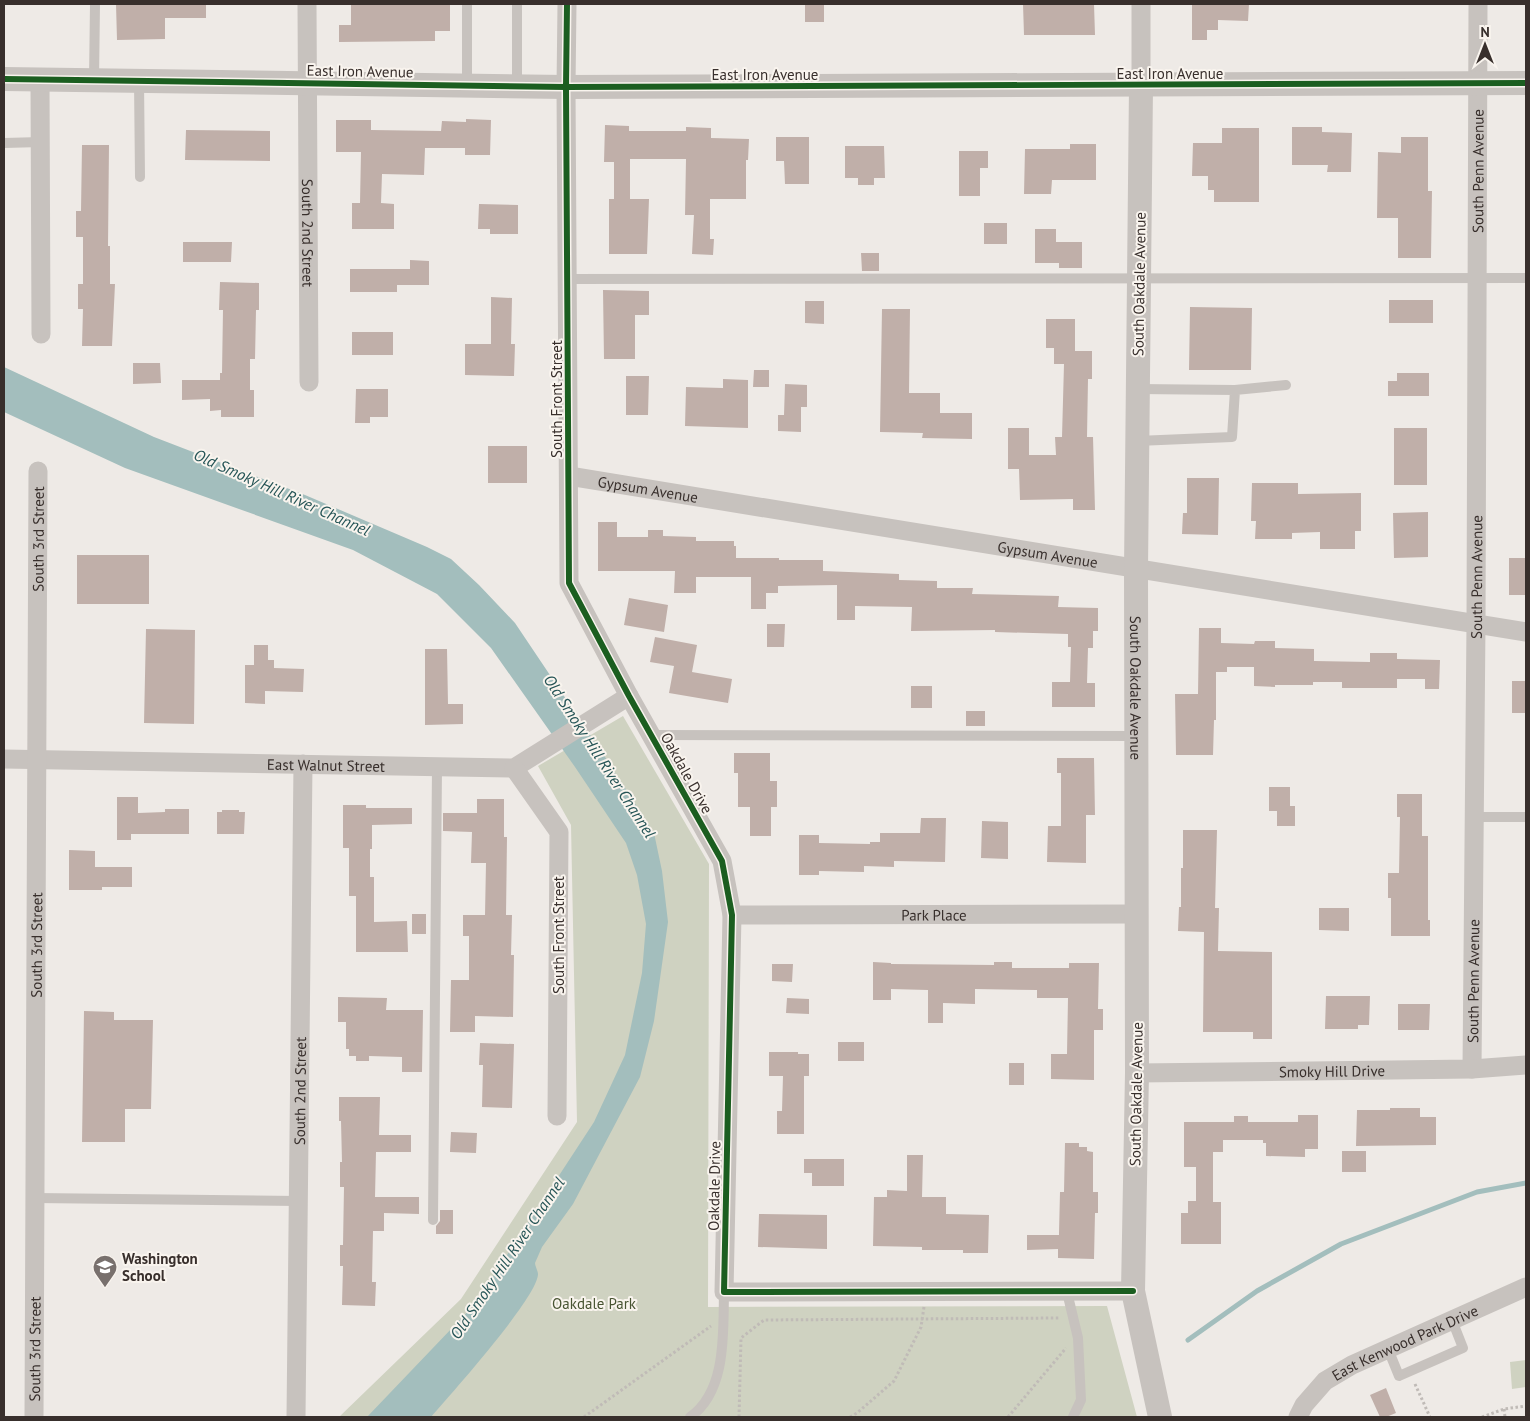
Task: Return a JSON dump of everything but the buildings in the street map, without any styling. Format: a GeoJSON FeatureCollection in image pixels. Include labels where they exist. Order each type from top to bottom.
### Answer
{"type":"FeatureCollection","features":[{"type":"Feature","properties":{"kind":"street","name":"South 2nd Street"},"geometry":{"type":"LineString","coordinates":[[307,4],[309,382]]}},
{"type":"Feature","properties":{"kind":"street","name":"South Front Street"},"geometry":{"type":"LineString","coordinates":[[567,4],[569,583],[629,696]]}},
{"type":"Feature","properties":{"kind":"street"},"geometry":{"type":"LineString","coordinates":[[1141,4],[1141,86]]}},
{"type":"Feature","properties":{"kind":"street","name":"South Penn Avenue"},"geometry":{"type":"LineString","coordinates":[[1472,1069],[1478,4]]}},
{"type":"Feature","properties":{"kind":"street","name":"East Iron Avenue"},"geometry":{"type":"LineString","coordinates":[[4,79],[566,87],[1526,84]]}},
{"type":"Feature","properties":{"kind":"street"},"geometry":{"type":"LineString","coordinates":[[40,80],[41,334]]}},
{"type":"Feature","properties":{"kind":"street","name":"South Oakdale Avenue"},"geometry":{"type":"LineString","coordinates":[[1141,86],[1136,570],[1137,1073],[1133,1292],[1160,1417]]}},
{"type":"Feature","properties":{"kind":"street","name":"South 3rd Street"},"geometry":{"type":"LineString","coordinates":[[34,1417],[38,471]]}},
{"type":"Feature","properties":{"kind":"street","name":"Gypsum Avenue"},"geometry":{"type":"LineString","coordinates":[[569,476],[1136,570],[1526,632]]}},
{"type":"Feature","properties":{"kind":"street"},"geometry":{"type":"LineString","coordinates":[[514,768],[629,696]]}},
{"type":"Feature","properties":{"kind":"street","name":"Oakdale Drive"},"geometry":{"type":"LineString","coordinates":[[629,696],[722,861],[732,915],[724,1292]]}},
{"type":"Feature","properties":{"kind":"street","name":"East Walnut Street"},"geometry":{"type":"LineString","coordinates":[[4,759],[514,768]]}},
{"type":"Feature","properties":{"kind":"street","name":"South 2nd Street"},"geometry":{"type":"LineString","coordinates":[[296,1417],[303,764]]}},
{"type":"Feature","properties":{"kind":"street","name":"South Front Street"},"geometry":{"type":"LineString","coordinates":[[514,768],[559,832],[556,1116]]}},
{"type":"Feature","properties":{"kind":"street","name":"Park Place"},"geometry":{"type":"LineString","coordinates":[[732,915],[1136,914]]}},
{"type":"Feature","properties":{"kind":"street","name":"Smoky Hill Drive"},"geometry":{"type":"LineString","coordinates":[[1137,1073],[1472,1069],[1526,1065]]}},
{"type":"Feature","properties":{"kind":"street","name":"East Kenwood Park Drive"},"geometry":{"type":"LineString","coordinates":[[1298,1417],[1304,1405],[1325,1381],[1352,1365],[1526,1287]]}},
{"type":"Feature","properties":{"kind":"street"},"geometry":{"type":"LineString","coordinates":[[724,1292],[1133,1292]]}},
{"type":"Feature","properties":{"kind":"lane"},"geometry":{"type":"LineString","coordinates":[[94,80],[95,4]]}},
{"type":"Feature","properties":{"kind":"lane"},"geometry":{"type":"LineString","coordinates":[[467,4],[468,86]]}},
{"type":"Feature","properties":{"kind":"lane"},"geometry":{"type":"LineString","coordinates":[[517,4],[517,86]]}},
{"type":"Feature","properties":{"kind":"lane"},"geometry":{"type":"LineString","coordinates":[[139,81],[140,178]]}},
{"type":"Feature","properties":{"kind":"lane"},"geometry":{"type":"LineString","coordinates":[[4,143],[41,142]]}},
{"type":"Feature","properties":{"kind":"lane"},"geometry":{"type":"LineString","coordinates":[[568,279],[1526,278]]}},
{"type":"Feature","properties":{"kind":"lane"},"geometry":{"type":"LineString","coordinates":[[1138,389],[1235,390],[1286,385]]}},
{"type":"Feature","properties":{"kind":"lane"},"geometry":{"type":"LineString","coordinates":[[1137,441],[1232,437],[1235,390]]}},
{"type":"Feature","properties":{"kind":"lane"},"geometry":{"type":"LineString","coordinates":[[651,735],[1136,736]]}},
{"type":"Feature","properties":{"kind":"lane"},"geometry":{"type":"LineString","coordinates":[[433,1220],[437,767]]}},
{"type":"Feature","properties":{"kind":"lane"},"geometry":{"type":"LineString","coordinates":[[1474,817],[1526,817]]}},
{"type":"Feature","properties":{"kind":"lane"},"geometry":{"type":"LineString","coordinates":[[35,1198],[298,1201]]}},
{"type":"Feature","properties":{"kind":"lane"},"geometry":{"type":"LineString","coordinates":[[690,1417],[699,1411],[712,1389],[723,1350],[724,1292]]}},
{"type":"Feature","properties":{"kind":"lane"},"geometry":{"type":"LineString","coordinates":[[1067,1292],[1078,1338],[1081,1400],[1073,1417]]}},
{"type":"Feature","properties":{"kind":"lane"},"geometry":{"type":"LineString","coordinates":[[1388,1349],[1399,1376],[1463,1348],[1452,1320]]}},
{"type":"Feature","properties":{"kind":"path"},"geometry":{"type":"LineString","coordinates":[[850,1417],[857,1414],[894,1381],[921,1327],[926,1292]]}},
{"type":"Feature","properties":{"kind":"path"},"geometry":{"type":"LineString","coordinates":[[584,1417],[724,1317]]}},
{"type":"Feature","properties":{"kind":"path"},"geometry":{"type":"LineString","coordinates":[[739,1417],[741,1338],[764,1320],[1072,1318]]}},
{"type":"Feature","properties":{"kind":"path"},"geometry":{"type":"LineString","coordinates":[[1008,1417],[1063,1350],[1078,1338]]}},
{"type":"Feature","properties":{"kind":"path"},"geometry":{"type":"LineString","coordinates":[[1409,1372],[1430,1417]]}},
{"type":"Feature","properties":{"kind":"path"},"geometry":{"type":"LineString","coordinates":[[1482,1417],[1504,1409],[1526,1406]]}},
{"type":"Feature","properties":{"kind":"path"},"geometry":{"type":"LineString","coordinates":[[1504,1409],[1505,1417]]}},
{"type":"Feature","properties":{"kind":"green space","name":"Oakdale Park"},"geometry":{"type":"Polygon","coordinates":[[[623,716],[709,864],[708,1307],[1107,1306],[1137,1417],[339,1417],[461,1299],[577,1122],[571,825],[538,766],[623,716]]]}},
{"type":"Feature","properties":{"kind":"green space"},"geometry":{"type":"Polygon","coordinates":[[[1526,1360],[1526,1387],[1512,1389],[1510,1362],[1526,1360]]]}},
{"type":"Feature","properties":{"kind":"water"},"geometry":{"type":"Polygon","coordinates":[[[4,367],[154,437],[305,495],[451,559],[515,623],[654,833],[662,871],[668,922],[654,1021],[640,1077],[573,1204],[542,1247],[535,1263],[538,1274],[534,1286],[524,1303],[492,1346],[431,1417],[367,1417],[475,1304],[594,1122],[625,1055],[642,973],[646,924],[637,875],[626,843],[491,648],[437,594],[353,550],[125,468],[4,412],[4,367]]]}},
{"type":"Feature","properties":{"kind":"waterway","name":"Old Smoky Hill River Channel"},"geometry":{"type":"LineString","coordinates":[[1188,1340],[1257,1291],[1341,1244],[1477,1192],[1526,1183]]}},
{"type":"Feature","properties":{"kind":"cycle path"},"geometry":{"type":"LineString","coordinates":[[567,4],[569,583],[629,696],[722,861],[732,915],[724,1292],[1133,1291]]}},
{"type":"Feature","properties":{"kind":"cycle path"},"geometry":{"type":"LineString","coordinates":[[4,79],[566,87],[1526,83]]}},
{"type":"Feature","properties":{"kind":"place","name":"Washington School"},"geometry":{"type":"Point","coordinates":[105,1288]}}]}
